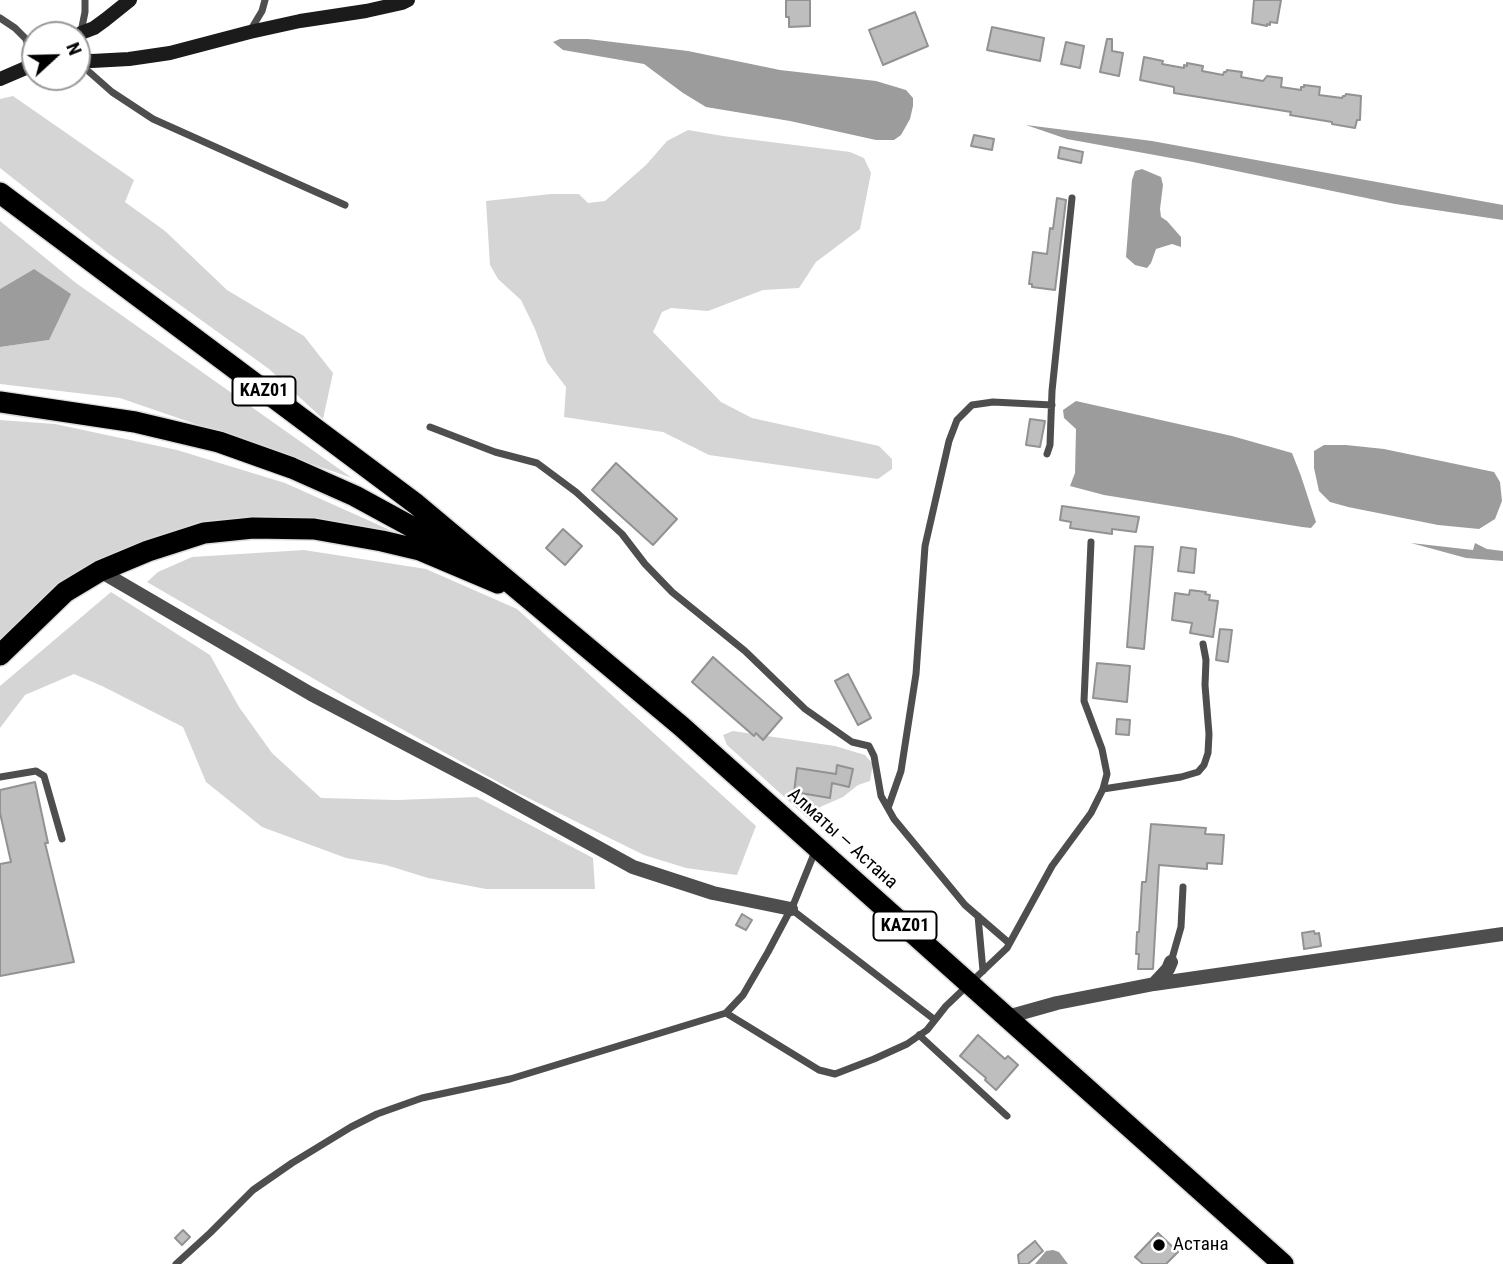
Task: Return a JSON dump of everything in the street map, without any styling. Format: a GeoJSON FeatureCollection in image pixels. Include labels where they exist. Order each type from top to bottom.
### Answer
{"type":"FeatureCollection","features":[{"type":"Feature","properties":{"kind":"highway","name":"KАZ01"},"geometry":{"type":"LineString","coordinates":[[0,193],[416,504],[522,594]]}},
{"type":"Feature","properties":{"kind":"highway","name":"KАZ01"},"geometry":{"type":"LineString","coordinates":[[0,402],[135,422],[219,442],[292,468],[355,496],[412,526],[460,553],[522,594]]}},
{"type":"Feature","properties":{"kind":"highway","name":"KАZ01"},"geometry":{"type":"LineString","coordinates":[[0,655],[65,592],[100,571],[148,551],[204,533],[253,528],[314,529],[382,541],[420,550],[522,594]]}},
{"type":"Feature","properties":{"kind":"highway","name":"Алматы — Астана"},"geometry":{"type":"LineString","coordinates":[[522,594],[681,726],[817,847],[976,977],[1007,1017],[1283,1264]]}},
{"type":"Feature","properties":{"kind":"street"},"geometry":{"type":"LineString","coordinates":[[91,29],[130,0]]}},
{"type":"Feature","properties":{"kind":"street"},"geometry":{"type":"LineString","coordinates":[[91,61],[170,53],[250,32],[366,11],[408,0]]}},
{"type":"Feature","properties":{"kind":"street"},"geometry":{"type":"LineString","coordinates":[[0,79],[21,70]]}},
{"type":"Feature","properties":{"kind":"street"},"geometry":{"type":"LineString","coordinates":[[100,571],[311,694],[633,867],[713,893],[791,909]]}},
{"type":"Feature","properties":{"kind":"street"},"geometry":{"type":"LineString","coordinates":[[1007,1017],[1057,1003],[1154,984],[1503,934]]}},
{"type":"Feature","properties":{"kind":"street"},"geometry":{"type":"LineString","coordinates":[[1154,984],[1171,962]]}},
{"type":"Feature","properties":{"kind":"lane"},"geometry":{"type":"LineString","coordinates":[[83,21],[85,0]]}},
{"type":"Feature","properties":{"kind":"lane"},"geometry":{"type":"LineString","coordinates":[[250,32],[265,0]]}},
{"type":"Feature","properties":{"kind":"lane"},"geometry":{"type":"LineString","coordinates":[[0,18],[21,34]]}},
{"type":"Feature","properties":{"kind":"lane"},"geometry":{"type":"LineString","coordinates":[[91,73],[112,92],[153,119],[345,205]]}},
{"type":"Feature","properties":{"kind":"lane"},"geometry":{"type":"LineString","coordinates":[[1047,454],[1050,445],[1072,198]]}},
{"type":"Feature","properties":{"kind":"lane"},"geometry":{"type":"LineString","coordinates":[[888,808],[901,771],[916,674],[925,546],[948,441],[957,420],[972,405],[993,402],[1052,405]]}},
{"type":"Feature","properties":{"kind":"lane"},"geometry":{"type":"LineString","coordinates":[[429,426],[495,453],[537,463],[576,492],[622,534],[645,564],[672,592],[745,651],[805,709],[852,742],[869,746],[874,756],[881,796],[894,819],[965,905],[1009,943]]}},
{"type":"Feature","properties":{"kind":"lane"},"geometry":{"type":"LineString","coordinates":[[726,1013],[819,1070],[835,1074],[907,1044],[927,1030],[1007,948],[1052,866],[1091,813],[1107,774],[1102,749],[1084,701],[1091,542]]}},
{"type":"Feature","properties":{"kind":"lane"},"geometry":{"type":"LineString","coordinates":[[1103,789],[1181,777],[1198,772],[1204,765],[1209,734],[1203,644]]}},
{"type":"Feature","properties":{"kind":"lane"},"geometry":{"type":"LineString","coordinates":[[0,778],[36,771],[44,776],[62,839]]}},
{"type":"Feature","properties":{"kind":"lane"},"geometry":{"type":"LineString","coordinates":[[176,1264],[253,1190],[292,1163],[377,1114],[422,1098],[510,1079],[726,1013],[743,995],[791,909],[817,847]]}},
{"type":"Feature","properties":{"kind":"lane"},"geometry":{"type":"LineString","coordinates":[[1171,962],[1181,928],[1183,887]]}},
{"type":"Feature","properties":{"kind":"lane"},"geometry":{"type":"LineString","coordinates":[[791,909],[935,1020]]}},
{"type":"Feature","properties":{"kind":"lane"},"geometry":{"type":"LineString","coordinates":[[976,977],[978,916]]}},
{"type":"Feature","properties":{"kind":"lane"},"geometry":{"type":"LineString","coordinates":[[919,1035],[1007,1116]]}},
{"type":"Feature","properties":{"kind":"shaded area"},"geometry":{"type":"Polygon","coordinates":[[[560,39],[588,39],[688,51],[780,70],[876,81],[906,90],[913,98],[913,106],[910,119],[901,135],[894,140],[876,140],[790,121],[706,107],[644,64],[563,50],[553,42],[560,39]]]}},
{"type":"Feature","properties":{"kind":"shaded area"},"geometry":{"type":"Polygon","coordinates":[[[13,96],[134,180],[125,202],[165,231],[227,290],[304,336],[333,373],[323,419],[269,369],[108,253],[0,168],[0,99],[13,96]]]}},
{"type":"Feature","properties":{"kind":"shaded area"},"geometry":{"type":"Polygon","coordinates":[[[1026,125],[1152,141],[1503,205],[1503,220],[1395,204],[1067,139],[1026,125]]]}},
{"type":"Feature","properties":{"kind":"shaded area"},"geometry":{"type":"Polygon","coordinates":[[[688,130],[850,152],[864,158],[871,173],[860,229],[816,262],[799,288],[763,290],[708,311],[671,308],[662,312],[653,332],[721,402],[752,418],[879,446],[892,459],[892,469],[878,479],[709,455],[663,432],[564,417],[566,387],[547,362],[521,300],[498,279],[490,265],[486,201],[551,194],[579,194],[588,203],[605,201],[646,165],[667,141],[688,130]]]}},
{"type":"Feature","properties":{"kind":"shaded area"},"geometry":{"type":"Polygon","coordinates":[[[1142,169],[1161,177],[1161,217],[1181,237],[1181,247],[1172,244],[1156,249],[1147,268],[1135,265],[1126,257],[1132,180],[1135,171],[1142,169]]]}},
{"type":"Feature","properties":{"kind":"shaded area"},"geometry":{"type":"Polygon","coordinates":[[[0,221],[76,283],[352,478],[120,398],[0,384],[0,347],[49,340],[34,269],[0,289],[0,221]]]}},
{"type":"Feature","properties":{"kind":"shaded area"},"geometry":{"type":"Polygon","coordinates":[[[34,269],[71,294],[49,340],[0,347],[0,289],[34,269]]]}},
{"type":"Feature","properties":{"kind":"shaded area"},"geometry":{"type":"Polygon","coordinates":[[[1076,401],[1232,436],[1292,453],[1316,522],[1311,528],[1302,527],[1104,495],[1070,486],[1075,473],[1076,429],[1064,418],[1063,410],[1076,401]]]}},
{"type":"Feature","properties":{"kind":"shaded area"},"geometry":{"type":"Polygon","coordinates":[[[0,420],[55,424],[177,450],[285,483],[419,543],[353,526],[264,516],[205,523],[101,562],[0,643],[0,420]]]}},
{"type":"Feature","properties":{"kind":"shaded area"},"geometry":{"type":"Polygon","coordinates":[[[1324,445],[1384,449],[1494,472],[1500,482],[1502,501],[1495,519],[1479,529],[1438,525],[1330,502],[1319,491],[1314,468],[1314,451],[1324,445]]]}},
{"type":"Feature","properties":{"kind":"shaded area"},"geometry":{"type":"Polygon","coordinates":[[[1411,543],[1473,550],[1475,543],[1487,549],[1503,551],[1503,561],[1466,558],[1411,543]]]}},
{"type":"Feature","properties":{"kind":"shaded area"},"geometry":{"type":"Polygon","coordinates":[[[304,550],[426,569],[517,609],[756,826],[737,875],[686,868],[644,855],[518,793],[378,716],[147,582],[158,572],[192,557],[304,550]]]}},
{"type":"Feature","properties":{"kind":"shaded area"},"geometry":{"type":"Polygon","coordinates":[[[111,592],[210,655],[239,707],[272,753],[321,798],[397,800],[477,797],[593,858],[595,889],[486,889],[346,858],[262,827],[206,782],[183,727],[74,674],[25,695],[0,728],[0,686],[111,592]]]}},
{"type":"Feature","properties":{"kind":"shaded area"},"geometry":{"type":"Polygon","coordinates":[[[733,731],[835,746],[865,755],[873,764],[870,781],[820,807],[813,823],[727,745],[723,735],[733,731]]]}},
{"type":"Feature","properties":{"kind":"shaded area"},"geometry":{"type":"Polygon","coordinates":[[[1046,1251],[1059,1252],[1068,1264],[1035,1264],[1046,1251]]]}},
{"type":"Feature","properties":{"kind":"building"},"geometry":{"type":"Polygon","coordinates":[[[786,0],[810,0],[810,26],[789,27],[786,0]]]}},
{"type":"Feature","properties":{"kind":"building"},"geometry":{"type":"Polygon","coordinates":[[[1254,0],[1281,0],[1277,23],[1270,22],[1267,26],[1252,23],[1254,0]]]}},
{"type":"Feature","properties":{"kind":"building"},"geometry":{"type":"Polygon","coordinates":[[[915,12],[928,46],[883,65],[869,30],[915,12]]]}},
{"type":"Feature","properties":{"kind":"building"},"geometry":{"type":"Polygon","coordinates":[[[992,27],[1044,38],[1040,61],[987,50],[992,27]]]}},
{"type":"Feature","properties":{"kind":"building"},"geometry":{"type":"Polygon","coordinates":[[[1107,39],[1112,39],[1112,51],[1123,53],[1119,76],[1100,72],[1107,39]]]}},
{"type":"Feature","properties":{"kind":"building"},"geometry":{"type":"Polygon","coordinates":[[[1066,42],[1084,46],[1080,68],[1061,64],[1066,42]]]}},
{"type":"Feature","properties":{"kind":"building"},"geometry":{"type":"Polygon","coordinates":[[[1144,57],[1184,68],[1187,63],[1203,66],[1202,71],[1223,75],[1227,70],[1242,72],[1241,77],[1263,81],[1267,76],[1282,78],[1281,87],[1301,90],[1304,85],[1320,87],[1319,95],[1342,98],[1346,94],[1361,96],[1360,120],[1357,120],[1355,128],[1290,115],[1291,112],[1174,93],[1174,87],[1140,80],[1144,57]]]}},
{"type":"Feature","properties":{"kind":"building"},"geometry":{"type":"Polygon","coordinates":[[[974,135],[994,139],[992,150],[971,146],[974,135]]]}},
{"type":"Feature","properties":{"kind":"building"},"geometry":{"type":"Polygon","coordinates":[[[1060,147],[1083,152],[1081,163],[1058,158],[1060,147]]]}},
{"type":"Feature","properties":{"kind":"building"},"geometry":{"type":"Polygon","coordinates":[[[1057,198],[1066,200],[1055,290],[1032,287],[1032,284],[1029,284],[1033,252],[1047,254],[1057,198]]]}},
{"type":"Feature","properties":{"kind":"building"},"geometry":{"type":"Polygon","coordinates":[[[1030,419],[1045,421],[1040,447],[1026,445],[1030,419]]]}},
{"type":"Feature","properties":{"kind":"building"},"geometry":{"type":"Polygon","coordinates":[[[616,463],[677,519],[653,545],[592,490],[616,463]]]}},
{"type":"Feature","properties":{"kind":"building"},"geometry":{"type":"Polygon","coordinates":[[[1062,506],[1139,517],[1136,532],[1112,529],[1112,534],[1070,528],[1071,522],[1060,520],[1062,506]]]}},
{"type":"Feature","properties":{"kind":"building"},"geometry":{"type":"Polygon","coordinates":[[[563,529],[582,546],[565,565],[546,548],[563,529]]]}},
{"type":"Feature","properties":{"kind":"building"},"geometry":{"type":"Polygon","coordinates":[[[1135,546],[1153,547],[1144,649],[1127,647],[1135,546]]]}},
{"type":"Feature","properties":{"kind":"building"},"geometry":{"type":"Polygon","coordinates":[[[1181,547],[1196,549],[1194,573],[1178,571],[1181,547]]]}},
{"type":"Feature","properties":{"kind":"building"},"geometry":{"type":"Polygon","coordinates":[[[1190,590],[1206,592],[1205,594],[1210,595],[1209,600],[1218,601],[1213,637],[1190,633],[1192,623],[1172,620],[1175,593],[1189,595],[1190,590]]]}},
{"type":"Feature","properties":{"kind":"building"},"geometry":{"type":"Polygon","coordinates":[[[1220,629],[1232,630],[1228,662],[1216,660],[1220,629]]]}},
{"type":"Feature","properties":{"kind":"building"},"geometry":{"type":"Polygon","coordinates":[[[713,657],[782,718],[763,740],[756,733],[754,736],[692,682],[713,657]]]}},
{"type":"Feature","properties":{"kind":"building"},"geometry":{"type":"Polygon","coordinates":[[[1097,663],[1130,666],[1127,702],[1093,698],[1097,663]]]}},
{"type":"Feature","properties":{"kind":"building"},"geometry":{"type":"Polygon","coordinates":[[[848,674],[871,718],[858,725],[835,681],[848,674]]]}},
{"type":"Feature","properties":{"kind":"building"},"geometry":{"type":"Polygon","coordinates":[[[1117,719],[1130,720],[1129,735],[1116,734],[1117,719]]]}},
{"type":"Feature","properties":{"kind":"building"},"geometry":{"type":"Polygon","coordinates":[[[837,765],[853,769],[849,787],[832,783],[830,798],[794,792],[797,768],[836,774],[837,765]]]}},
{"type":"Feature","properties":{"kind":"building"},"geometry":{"type":"Polygon","coordinates":[[[35,782],[48,843],[45,843],[74,962],[0,976],[0,864],[11,862],[0,813],[0,790],[35,782]]]}},
{"type":"Feature","properties":{"kind":"building"},"geometry":{"type":"Polygon","coordinates":[[[1151,824],[1206,828],[1205,834],[1224,835],[1222,864],[1207,863],[1207,869],[1159,865],[1153,969],[1138,969],[1137,932],[1142,882],[1146,882],[1151,824]]]}},
{"type":"Feature","properties":{"kind":"building"},"geometry":{"type":"Polygon","coordinates":[[[742,914],[752,920],[746,930],[736,925],[742,914]]]}},
{"type":"Feature","properties":{"kind":"building"},"geometry":{"type":"Polygon","coordinates":[[[1314,931],[1315,934],[1319,933],[1321,946],[1304,949],[1302,933],[1314,931]]]}},
{"type":"Feature","properties":{"kind":"building"},"geometry":{"type":"Polygon","coordinates":[[[978,1035],[1005,1059],[1008,1056],[1018,1065],[996,1090],[960,1056],[978,1035]]]}},
{"type":"Feature","properties":{"kind":"building"},"geometry":{"type":"Polygon","coordinates":[[[183,1230],[190,1237],[182,1245],[175,1238],[183,1230]]]}},
{"type":"Feature","properties":{"kind":"building","name":"Астана"},"geometry":{"type":"Polygon","coordinates":[[[1158,1233],[1178,1252],[1166,1264],[1143,1264],[1135,1257],[1158,1233]]]}},
{"type":"Feature","properties":{"kind":"building"},"geometry":{"type":"Polygon","coordinates":[[[1035,1241],[1043,1251],[1028,1264],[1019,1264],[1018,1255],[1035,1241]]]}},
{"type":"Feature","properties":{"kind":"place","name":"Астана"},"geometry":{"type":"Point","coordinates":[1159,1245]}}]}
